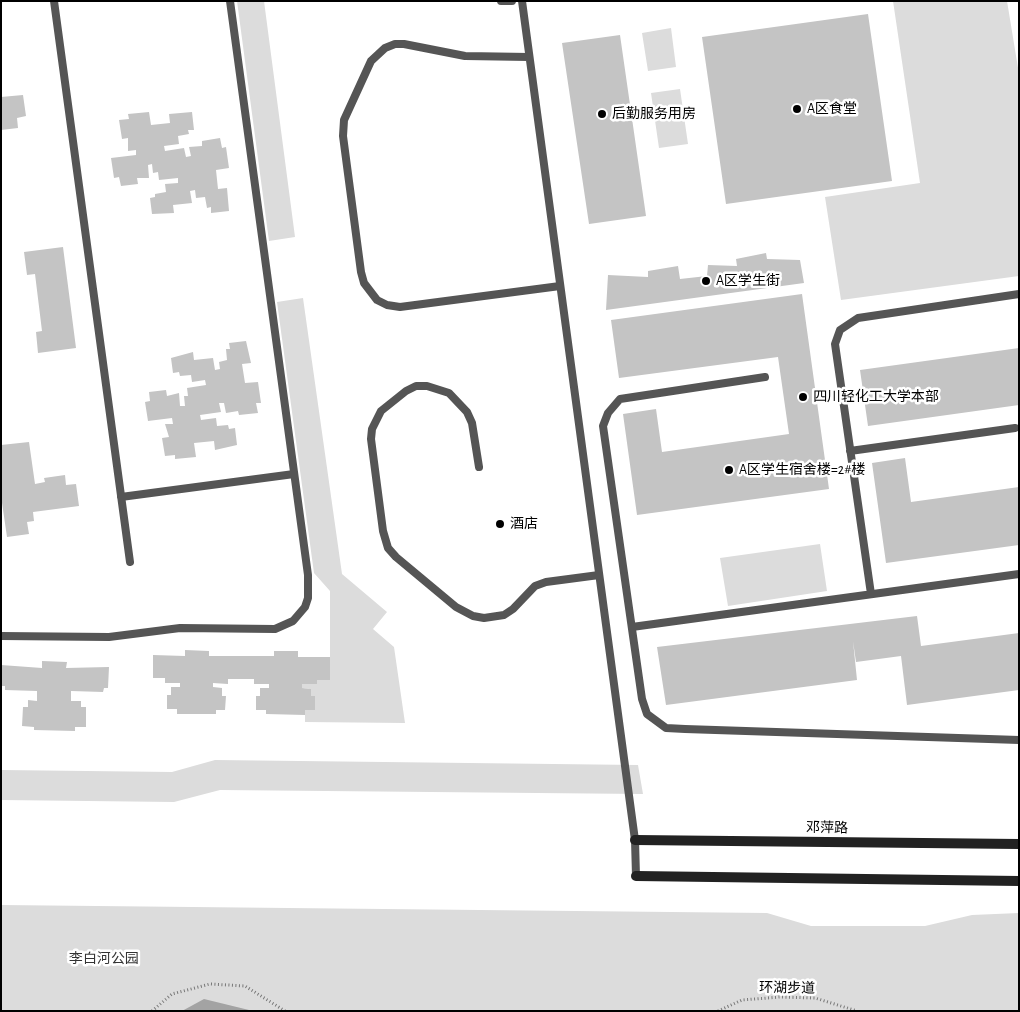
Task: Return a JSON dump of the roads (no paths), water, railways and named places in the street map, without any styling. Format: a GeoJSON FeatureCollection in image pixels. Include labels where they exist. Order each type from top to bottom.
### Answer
{"type":"FeatureCollection","features":[{"type":"Feature","properties":{"kind":"main road","name":"邓萍路"},"geometry":{"type":"LineString","coordinates":[[636,840],[1019,844]]}},
{"type":"Feature","properties":{"kind":"main road"},"geometry":{"type":"LineString","coordinates":[[636,876],[1019,881]]}},
{"type":"Feature","properties":{"kind":"lane"},"geometry":{"type":"LineString","coordinates":[[54,1],[130,562]]}},
{"type":"Feature","properties":{"kind":"lane"},"geometry":{"type":"LineString","coordinates":[[1,636],[109,637],[180,628],[264,629],[284,627],[293,621],[305,607],[309,588],[230,1]]}},
{"type":"Feature","properties":{"kind":"lane"},"geometry":{"type":"LineString","coordinates":[[501,1],[512,1]]}},
{"type":"Feature","properties":{"kind":"lane"},"geometry":{"type":"LineString","coordinates":[[522,1],[636,840],[636,876]]}},
{"type":"Feature","properties":{"kind":"lane"},"geometry":{"type":"LineString","coordinates":[[529,57],[465,56],[404,44],[395,44],[385,48],[371,61],[344,120],[344,146],[361,272],[364,283],[377,300],[387,305],[400,307],[560,286]]}},
{"type":"Feature","properties":{"kind":"lane"},"geometry":{"type":"LineString","coordinates":[[871,594],[835,344],[840,330],[858,318],[1019,294]]}},
{"type":"Feature","properties":{"kind":"lane"},"geometry":{"type":"LineString","coordinates":[[764,378],[620,399],[608,413],[603,426],[642,699],[647,714],[666,728],[1019,740]]}},
{"type":"Feature","properties":{"kind":"lane"},"geometry":{"type":"LineString","coordinates":[[479,467],[472,423],[467,412],[449,394],[428,386],[416,386],[406,391],[381,411],[372,429],[371,439],[385,539],[396,557],[456,607],[473,616],[484,618],[504,615],[513,609],[535,586],[546,582],[600,575]]}},
{"type":"Feature","properties":{"kind":"lane"},"geometry":{"type":"LineString","coordinates":[[850,451],[1015,428]]}},
{"type":"Feature","properties":{"kind":"lane"},"geometry":{"type":"LineString","coordinates":[[121,497],[294,474]]}},
{"type":"Feature","properties":{"kind":"lane"},"geometry":{"type":"LineString","coordinates":[[632,627],[1019,574]]}},
{"type":"Feature","properties":{"kind":"place","name":"A区食堂"},"geometry":{"type":"Point","coordinates":[797,109]}},
{"type":"Feature","properties":{"kind":"place","name":"后勤服务用房"},"geometry":{"type":"Point","coordinates":[602,114]}},
{"type":"Feature","properties":{"kind":"place","name":"A区学生街"},"geometry":{"type":"Point","coordinates":[706,281]}},
{"type":"Feature","properties":{"kind":"place","name":"四川轻化工大学本部"},"geometry":{"type":"Point","coordinates":[803,397]}},
{"type":"Feature","properties":{"kind":"place","name":"A区学生宿舍楼=2#楼"},"geometry":{"type":"Point","coordinates":[729,470]}},
{"type":"Feature","properties":{"kind":"place","name":"酒店"},"geometry":{"type":"Point","coordinates":[500,524]}},
{"type":"Feature","properties":{"kind":"park label","name":"李白河公园"},"geometry":{"type":"Point","coordinates":[104,959]}}]}
